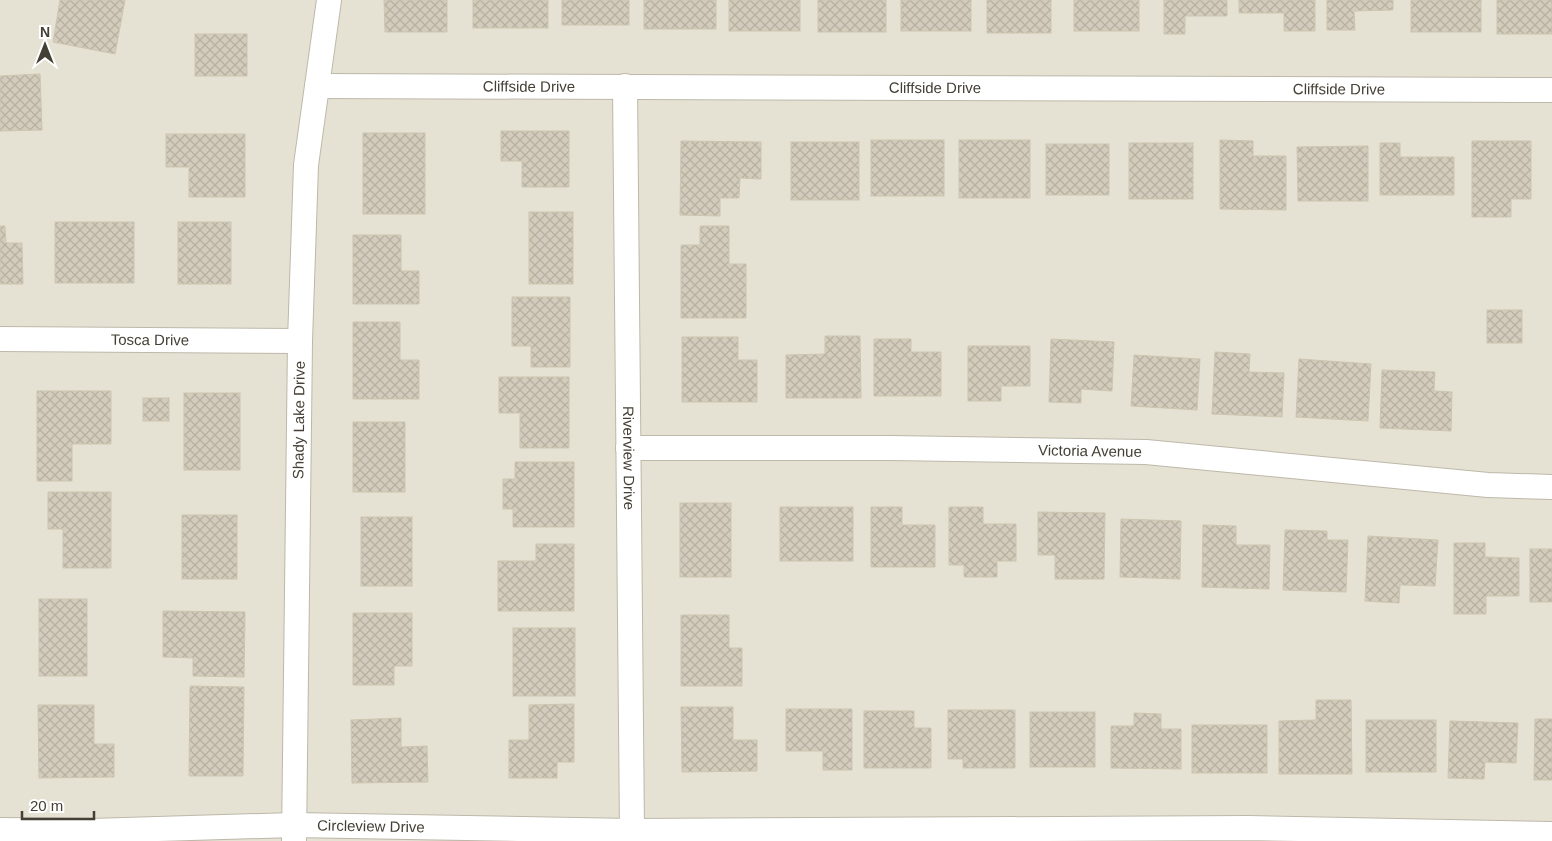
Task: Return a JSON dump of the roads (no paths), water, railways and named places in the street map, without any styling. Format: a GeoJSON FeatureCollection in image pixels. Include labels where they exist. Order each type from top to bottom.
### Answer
{"type":"FeatureCollection","features":[{"type":"Feature","properties":{"kind":"street","name":"Shady Lake Drive"},"geometry":{"type":"LineString","coordinates":[[294,833],[300,341],[306,165],[329,0]]}},
{"type":"Feature","properties":{"kind":"street","name":"Cliffside Drive"},"geometry":{"type":"LineString","coordinates":[[317,86],[1552,90]]}},
{"type":"Feature","properties":{"kind":"street","name":"Riverview Drive"},"geometry":{"type":"LineString","coordinates":[[625,86],[632,831]]}},
{"type":"Feature","properties":{"kind":"street","name":"Tosca Drive"},"geometry":{"type":"LineString","coordinates":[[0,339],[300,341]]}},
{"type":"Feature","properties":{"kind":"street","name":"Victoria Avenue"},"geometry":{"type":"LineString","coordinates":[[628,448],[892,448],[1146,452],[1488,485],[1552,487]]}},
{"type":"Feature","properties":{"kind":"street","name":"Circleview Drive"},"geometry":{"type":"LineString","coordinates":[[0,830],[294,833],[1248,828],[1552,834]]}}]}
